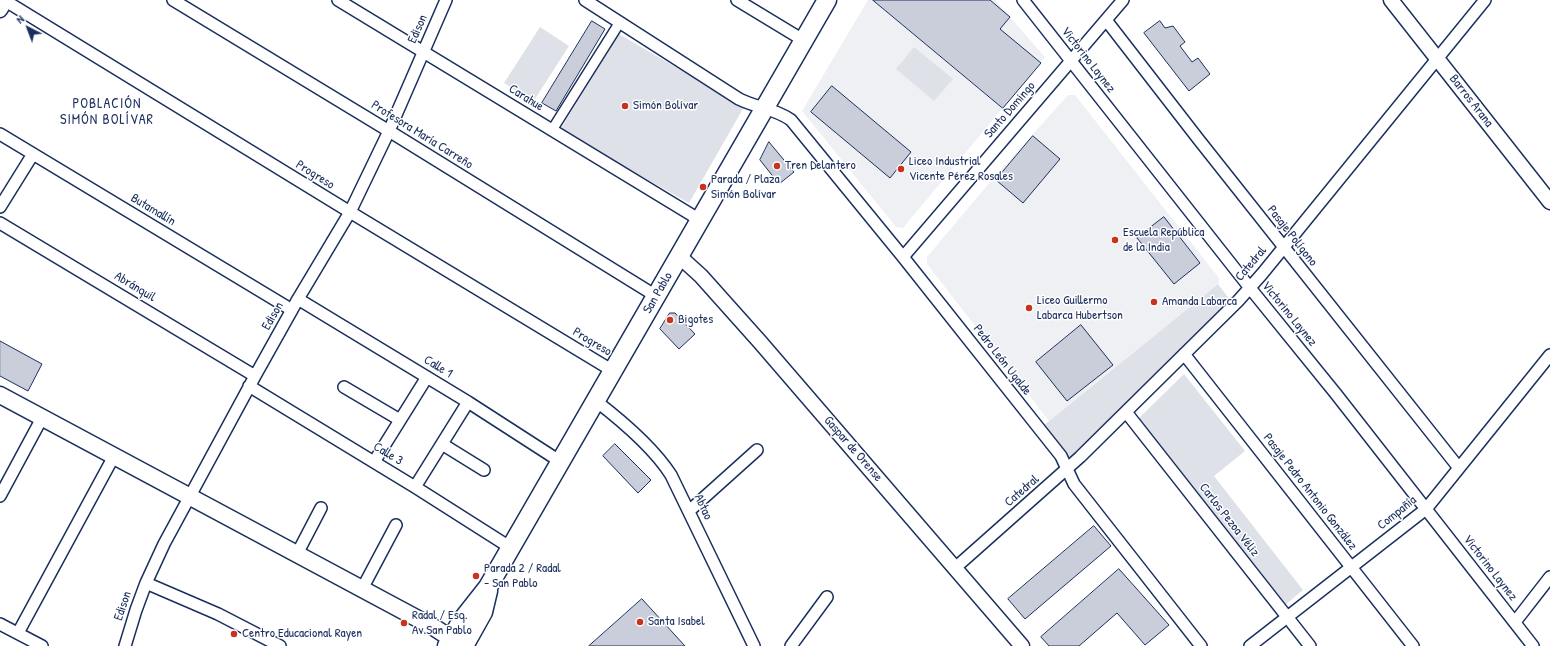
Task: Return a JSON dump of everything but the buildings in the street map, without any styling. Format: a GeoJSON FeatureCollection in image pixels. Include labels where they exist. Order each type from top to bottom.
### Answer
{"type":"FeatureCollection","features":[{"type":"Feature","properties":{"kind":"main road","name":"San Pablo"},"geometry":{"type":"LineString","coordinates":[[456,644],[462,620],[488,586],[511,548],[827,0]]}},
{"type":"Feature","properties":{"kind":"main road"},"geometry":{"type":"LineString","coordinates":[[0,395],[362,589],[456,644]]}},
{"type":"Feature","properties":{"kind":"street","name":"Profesora María Carreño"},"geometry":{"type":"LineString","coordinates":[[173,0],[656,296]]}},
{"type":"Feature","properties":{"kind":"street","name":"Carahue"},"geometry":{"type":"LineString","coordinates":[[338,0],[700,220]]}},
{"type":"Feature","properties":{"kind":"street","name":"Edison"},"geometry":{"type":"LineString","coordinates":[[124,646],[146,583],[164,544],[249,386],[298,299],[350,212],[389,131],[446,0]]}},
{"type":"Feature","properties":{"kind":"street","name":"Pedro León Ugalde"},"geometry":{"type":"LineString","coordinates":[[585,0],[739,99],[749,104],[782,114],[791,120],[903,256],[1061,456],[1074,484],[1201,646]]}},
{"type":"Feature","properties":{"kind":"street"},"geometry":{"type":"LineString","coordinates":[[737,0],[803,40]]}},
{"type":"Feature","properties":{"kind":"street","name":"Victorino Laynez"},"geometry":{"type":"LineString","coordinates":[[1023,0],[1534,646]]}},
{"type":"Feature","properties":{"kind":"street","name":"Santo Domingo"},"geometry":{"type":"LineString","coordinates":[[903,256],[1123,0]]}},
{"type":"Feature","properties":{"kind":"street","name":"Barros Arana"},"geometry":{"type":"LineString","coordinates":[[1391,0],[1550,202]]}},
{"type":"Feature","properties":{"kind":"street","name":"Catedral"},"geometry":{"type":"LineString","coordinates":[[955,568],[1067,470],[1250,288],[1486,0]]}},
{"type":"Feature","properties":{"kind":"street","name":"Progreso"},"geometry":{"type":"LineString","coordinates":[[4,3],[613,371]]}},
{"type":"Feature","properties":{"kind":"street","name":"Pasaje Polígono"},"geometry":{"type":"LineString","coordinates":[[1106,20],[1199,140],[1459,468]]}},
{"type":"Feature","properties":{"kind":"street"},"geometry":{"type":"LineString","coordinates":[[552,130],[620,22]]}},
{"type":"Feature","properties":{"kind":"street","name":"Butamallín"},"geometry":{"type":"LineString","coordinates":[[0,134],[292,310]]}},
{"type":"Feature","properties":{"kind":"street"},"geometry":{"type":"LineString","coordinates":[[0,207],[33,154]]}},
{"type":"Feature","properties":{"kind":"street","name":"Abránquil"},"geometry":{"type":"LineString","coordinates":[[0,223],[255,376]]}},
{"type":"Feature","properties":{"kind":"street","name":"Gaspar de Orense"},"geometry":{"type":"LineString","coordinates":[[679,256],[701,276],[760,342],[1022,646]]}},
{"type":"Feature","properties":{"kind":"street","name":"Calle 1"},"geometry":{"type":"LineString","coordinates":[[298,299],[468,402],[561,462]]}},
{"type":"Feature","properties":{"kind":"street","name":"Pasaje Pedro Antonio González"},"geometry":{"type":"LineString","coordinates":[[1184,354],[1414,646]]}},
{"type":"Feature","properties":{"kind":"street","name":"Compañía"},"geometry":{"type":"LineString","coordinates":[[1250,646],[1426,509],[1550,355]]}},
{"type":"Feature","properties":{"kind":"street"},"geometry":{"type":"LineString","coordinates":[[374,462],[427,377]]}},
{"type":"Feature","properties":{"kind":"street","name":"Calle 3"},"geometry":{"type":"LineString","coordinates":[[249,386],[415,487],[511,548]]}},
{"type":"Feature","properties":{"kind":"street"},"geometry":{"type":"LineString","coordinates":[[344,387],[400,420]]}},
{"type":"Feature","properties":{"kind":"street","name":"Abtao"},"geometry":{"type":"LineString","coordinates":[[596,401],[643,442],[666,466],[754,646]]}},
{"type":"Feature","properties":{"kind":"street"},"geometry":{"type":"LineString","coordinates":[[415,487],[468,402]]}},
{"type":"Feature","properties":{"kind":"street","name":"Carlos Pezoa Véliz"},"geometry":{"type":"LineString","coordinates":[[1126,412],[1310,646]]}},
{"type":"Feature","properties":{"kind":"street"},"geometry":{"type":"LineString","coordinates":[[0,496],[42,418]]}},
{"type":"Feature","properties":{"kind":"street"},"geometry":{"type":"LineString","coordinates":[[442,444],[484,470]]}},
{"type":"Feature","properties":{"kind":"street"},"geometry":{"type":"LineString","coordinates":[[689,511],[757,450]]}},
{"type":"Feature","properties":{"kind":"street"},"geometry":{"type":"LineString","coordinates":[[18,633],[114,456]]}},
{"type":"Feature","properties":{"kind":"street"},"geometry":{"type":"LineString","coordinates":[[297,554],[321,508]]}},
{"type":"Feature","properties":{"kind":"street"},"geometry":{"type":"LineString","coordinates":[[362,589],[396,525]]}},
{"type":"Feature","properties":{"kind":"street"},"geometry":{"type":"LineString","coordinates":[[1515,622],[1550,577]]}},
{"type":"Feature","properties":{"kind":"street"},"geometry":{"type":"LineString","coordinates":[[146,583],[218,614],[280,646]]}},
{"type":"Feature","properties":{"kind":"street"},"geometry":{"type":"LineString","coordinates":[[791,646],[827,597]]}},
{"type":"Feature","properties":{"kind":"street"},"geometry":{"type":"LineString","coordinates":[[0,624],[42,646]]}},
{"type":"Feature","properties":{"kind":"shaded area","name":"Liceo Industrial Vicente Pérez Rosales"},"geometry":{"type":"Polygon","coordinates":[[[868,0],[995,0],[1045,57],[903,228],[896,227],[802,111],[868,0]]]}},
{"type":"Feature","properties":{"kind":"shaded area"},"geometry":{"type":"Polygon","coordinates":[[[540,27],[569,46],[533,102],[504,83],[540,27]]]}},
{"type":"Feature","properties":{"kind":"shaded area"},"geometry":{"type":"Polygon","coordinates":[[[619,34],[744,107],[689,203],[560,130],[619,34]]]}},
{"type":"Feature","properties":{"kind":"shaded area"},"geometry":{"type":"Polygon","coordinates":[[[914,47],[953,79],[934,101],[896,69],[914,47]]]}},
{"type":"Feature","properties":{"kind":"shaded area"},"geometry":{"type":"Polygon","coordinates":[[[1068,95],[1075,95],[1219,278],[1219,283],[1049,421],[927,264],[927,257],[990,182],[1068,95]]]}},
{"type":"Feature","properties":{"kind":"shaded area"},"geometry":{"type":"Polygon","coordinates":[[[1218,284],[1230,300],[1070,457],[1043,426],[1218,284]]]}},
{"type":"Feature","properties":{"kind":"shaded area"},"geometry":{"type":"Polygon","coordinates":[[[1184,374],[1245,451],[1214,476],[1303,590],[1285,605],[1139,418],[1184,374]]]}},
{"type":"Feature","properties":{"kind":"place","name":"Simón Bolívar"},"geometry":{"type":"Point","coordinates":[625,106]}},
{"type":"Feature","properties":{"kind":"place","name":"Tren Delantero"},"geometry":{"type":"Point","coordinates":[777,166]}},
{"type":"Feature","properties":{"kind":"place","name":"Liceo Industrial Vicente Pérez Rosales"},"geometry":{"type":"Point","coordinates":[901,169]}},
{"type":"Feature","properties":{"kind":"place","name":"Parada / Plaza Simón Bolívar"},"geometry":{"type":"Point","coordinates":[703,187]}},
{"type":"Feature","properties":{"kind":"place","name":"Escuela República de la India"},"geometry":{"type":"Point","coordinates":[1115,240]}},
{"type":"Feature","properties":{"kind":"place","name":"Amanda Labarca"},"geometry":{"type":"Point","coordinates":[1154,302]}},
{"type":"Feature","properties":{"kind":"place","name":"Liceo Guillermo Labarca Hubertson"},"geometry":{"type":"Point","coordinates":[1029,308]}},
{"type":"Feature","properties":{"kind":"place","name":"Bigotes"},"geometry":{"type":"Point","coordinates":[670,320]}},
{"type":"Feature","properties":{"kind":"place","name":"Parada 2 / Radal - San Pablo"},"geometry":{"type":"Point","coordinates":[476,576]}},
{"type":"Feature","properties":{"kind":"place","name":"Santa Isabel"},"geometry":{"type":"Point","coordinates":[640,622]}},
{"type":"Feature","properties":{"kind":"place","name":"Radal / Esq. Av.San Pablo"},"geometry":{"type":"Point","coordinates":[404,623]}},
{"type":"Feature","properties":{"kind":"place","name":"Centro Educacional Rayen"},"geometry":{"type":"Point","coordinates":[234,634]}},
{"type":"Feature","properties":{"kind":"district","name":"POBLACIÓN SIMÓN BOLÍVAR"},"geometry":{"type":"Point","coordinates":[107,112]}}]}
